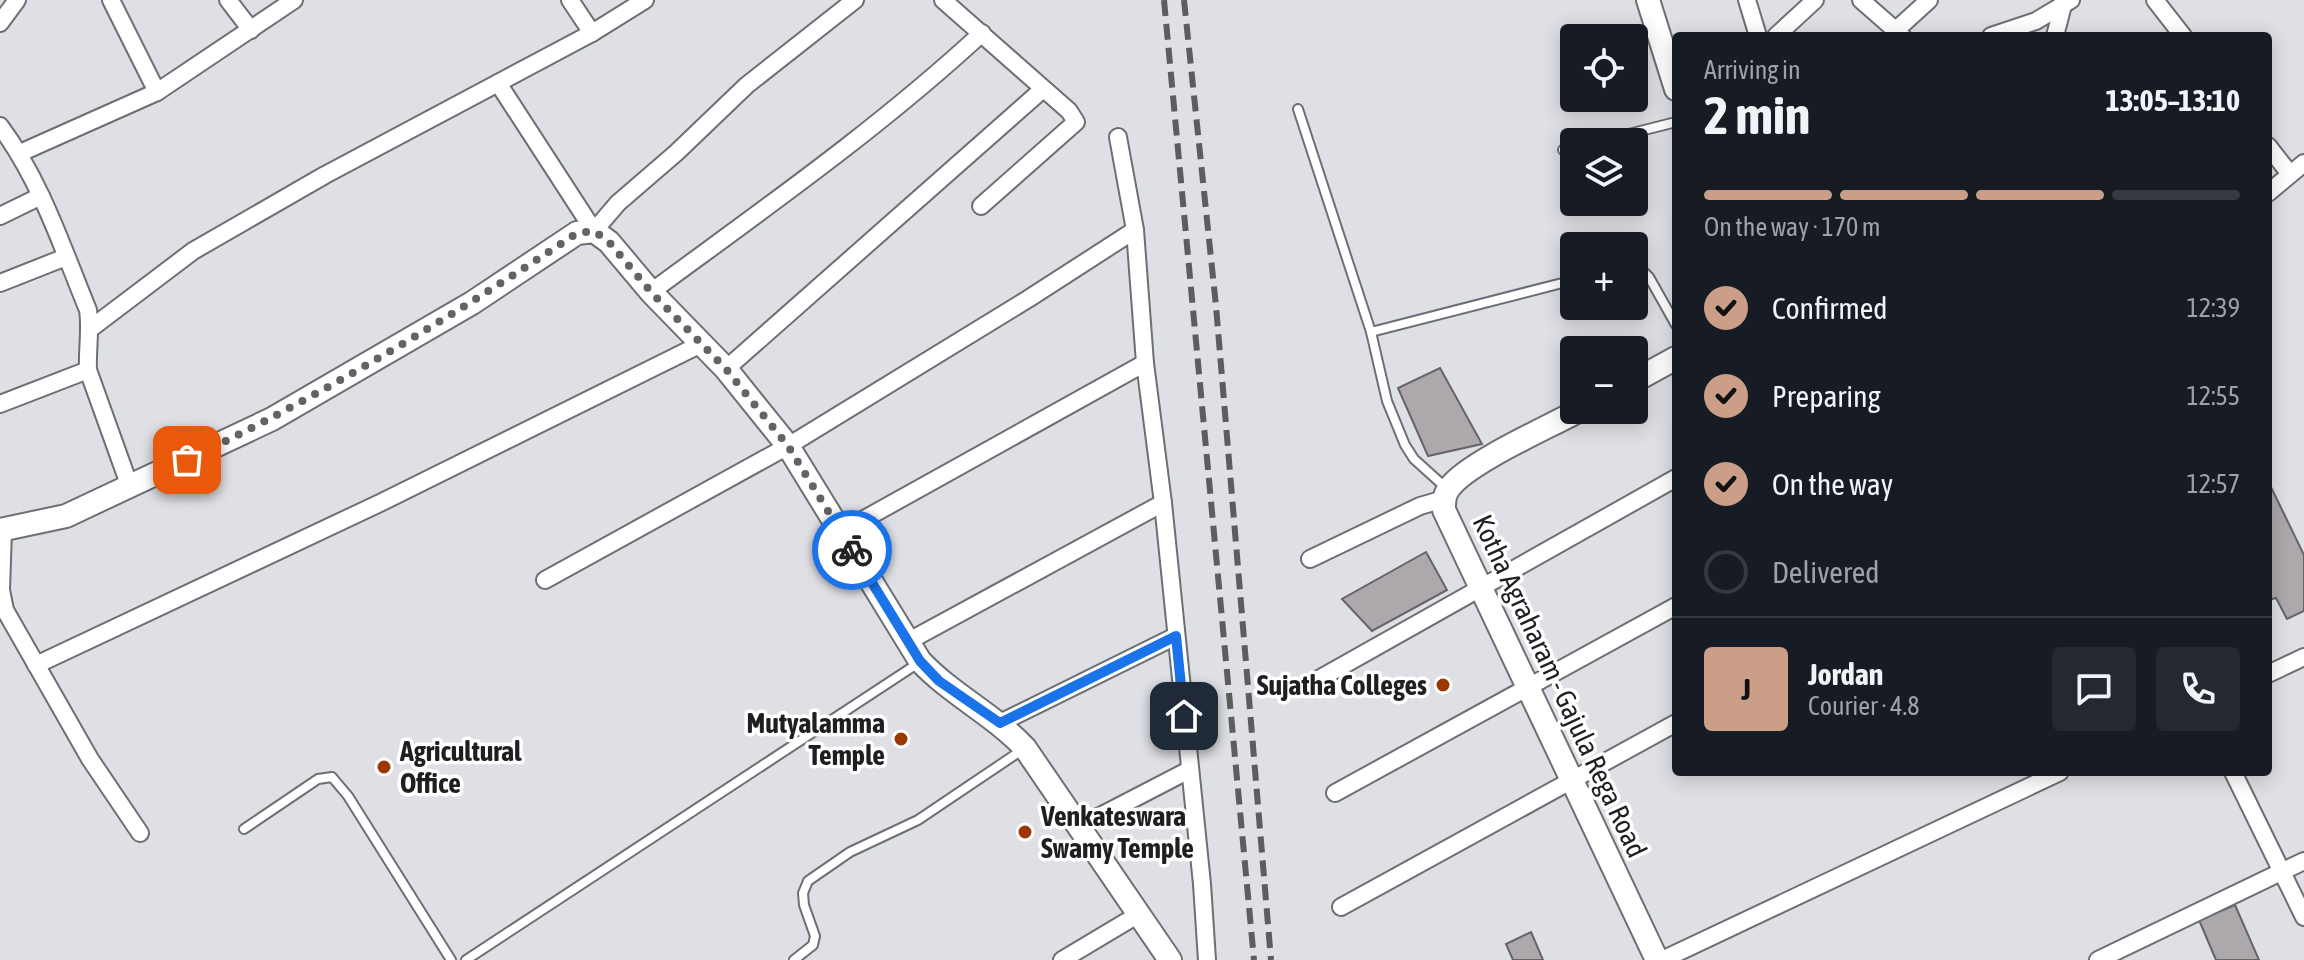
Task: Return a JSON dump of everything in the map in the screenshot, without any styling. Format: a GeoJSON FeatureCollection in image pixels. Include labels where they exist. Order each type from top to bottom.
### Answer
{"type":"FeatureCollection","features":[{"type":"Feature","properties":{"kind":"street"},"geometry":{"type":"LineString","coordinates":[[0,23],[17,0]]}},
{"type":"Feature","properties":{"kind":"street"},"geometry":{"type":"LineString","coordinates":[[112,0],[157,92]]}},
{"type":"Feature","properties":{"kind":"street"},"geometry":{"type":"LineString","coordinates":[[228,0],[251,30]]}},
{"type":"Feature","properties":{"kind":"street"},"geometry":{"type":"LineString","coordinates":[[20,153],[157,92],[294,0]]}},
{"type":"Feature","properties":{"kind":"street"},"geometry":{"type":"LineString","coordinates":[[570,0],[592,33]]}},
{"type":"Feature","properties":{"kind":"street"},"geometry":{"type":"LineString","coordinates":[[90,329],[193,251],[325,175],[592,33],[645,0]]}},
{"type":"Feature","properties":{"kind":"street"},"geometry":{"type":"LineString","coordinates":[[140,833],[90,759],[1,601],[2,530],[66,516],[272,419],[472,303],[577,233],[594,231],[618,203],[747,85],[855,0]]}},
{"type":"Feature","properties":{"kind":"street"},"geometry":{"type":"LineString","coordinates":[[943,0],[1069,111],[1076,122],[981,206]]}},
{"type":"Feature","properties":{"kind":"street"},"geometry":{"type":"LineString","coordinates":[[1648,0],[1672,76]]}},
{"type":"Feature","properties":{"kind":"street"},"geometry":{"type":"LineString","coordinates":[[1747,0],[1757,32]]}},
{"type":"Feature","properties":{"kind":"street"},"geometry":{"type":"LineString","coordinates":[[1780,32],[1815,0]]}},
{"type":"Feature","properties":{"kind":"street"},"geometry":{"type":"LineString","coordinates":[[1900,32],[1929,0]]}},
{"type":"Feature","properties":{"kind":"street"},"geometry":{"type":"LineString","coordinates":[[2155,0],[2180,32]]}},
{"type":"Feature","properties":{"kind":"street"},"geometry":{"type":"LineString","coordinates":[[1867,2],[1898,32]]}},
{"type":"Feature","properties":{"kind":"street"},"geometry":{"type":"LineString","coordinates":[[2003,32],[2036,21],[2067,3]]}},
{"type":"Feature","properties":{"kind":"street"},"geometry":{"type":"LineString","coordinates":[[2056,32],[2067,3]]}},
{"type":"Feature","properties":{"kind":"street"},"geometry":{"type":"LineString","coordinates":[[651,292],[864,134],[920,90],[982,33]]}},
{"type":"Feature","properties":{"kind":"street"},"geometry":{"type":"LineString","coordinates":[[498,83],[594,231],[609,242],[651,292],[726,369],[788,446],[920,661],[939,681],[1000,723],[1025,748],[1170,960]]}},
{"type":"Feature","properties":{"kind":"street"},"geometry":{"type":"LineString","coordinates":[[726,369],[1043,89]]}},
{"type":"Feature","properties":{"kind":"street"},"geometry":{"type":"LineString","coordinates":[[0,126],[20,153],[41,196],[88,310],[88,370],[130,487]]}},
{"type":"Feature","properties":{"kind":"street"},"geometry":{"type":"LineString","coordinates":[[1118,137],[1135,230],[1145,363],[1163,503],[1207,960]]}},
{"type":"Feature","properties":{"kind":"street"},"geometry":{"type":"LineString","coordinates":[[2272,151],[2290,174]]}},
{"type":"Feature","properties":{"kind":"street"},"geometry":{"type":"LineString","coordinates":[[2272,190],[2304,163]]}},
{"type":"Feature","properties":{"kind":"street"},"geometry":{"type":"LineString","coordinates":[[0,216],[41,196]]}},
{"type":"Feature","properties":{"kind":"street"},"geometry":{"type":"LineString","coordinates":[[545,580],[788,446],[1135,230]]}},
{"type":"Feature","properties":{"kind":"street"},"geometry":{"type":"LineString","coordinates":[[0,283],[66,257]]}},
{"type":"Feature","properties":{"kind":"street"},"geometry":{"type":"LineString","coordinates":[[36,665],[380,503],[701,344]]}},
{"type":"Feature","properties":{"kind":"street"},"geometry":{"type":"LineString","coordinates":[[1648,373],[1672,360]]}},
{"type":"Feature","properties":{"kind":"street"},"geometry":{"type":"LineString","coordinates":[[841,532],[1145,363]]}},
{"type":"Feature","properties":{"kind":"street"},"geometry":{"type":"LineString","coordinates":[[0,404],[88,370]]}},
{"type":"Feature","properties":{"kind":"street","name":"Kotha Agraharam - Gajula Rega Road"},"geometry":{"type":"LineString","coordinates":[[1560,421],[1471,469],[1446,494],[1444,510],[1571,782],[1659,960]]}},
{"type":"Feature","properties":{"kind":"street"},"geometry":{"type":"LineString","coordinates":[[1310,684],[1672,480]]}},
{"type":"Feature","properties":{"kind":"street"},"geometry":{"type":"LineString","coordinates":[[1310,559],[1446,494]]}},
{"type":"Feature","properties":{"kind":"street"},"geometry":{"type":"LineString","coordinates":[[907,642],[1163,503]]}},
{"type":"Feature","properties":{"kind":"street"},"geometry":{"type":"LineString","coordinates":[[1335,793],[1672,608]]}},
{"type":"Feature","properties":{"kind":"street"},"geometry":{"type":"LineString","coordinates":[[1000,723],[1176,636]]}},
{"type":"Feature","properties":{"kind":"street"},"geometry":{"type":"LineString","coordinates":[[2272,672],[2304,657]]}},
{"type":"Feature","properties":{"kind":"street"},"geometry":{"type":"LineString","coordinates":[[1341,907],[1672,725]]}},
{"type":"Feature","properties":{"kind":"street"},"geometry":{"type":"LineString","coordinates":[[1079,827],[1189,770]]}},
{"type":"Feature","properties":{"kind":"street"},"geometry":{"type":"LineString","coordinates":[[1659,960],[2051,776]]}},
{"type":"Feature","properties":{"kind":"street"},"geometry":{"type":"LineString","coordinates":[[2235,776],[2304,917]]}},
{"type":"Feature","properties":{"kind":"street"},"geometry":{"type":"LineString","coordinates":[[2098,960],[2304,861]]}},
{"type":"Feature","properties":{"kind":"street"},"geometry":{"type":"LineString","coordinates":[[1062,960],[1139,914]]}},
{"type":"Feature","properties":{"kind":"lane"},"geometry":{"type":"LineString","coordinates":[[1298,109],[1371,332],[1387,401],[1405,445],[1446,494]]}},
{"type":"Feature","properties":{"kind":"lane"},"geometry":{"type":"LineString","coordinates":[[1648,129],[1672,123]]}},
{"type":"Feature","properties":{"kind":"lane"},"geometry":{"type":"LineString","coordinates":[[1648,276],[1672,318]]}},
{"type":"Feature","properties":{"kind":"lane"},"geometry":{"type":"LineString","coordinates":[[1371,332],[1560,284]]}},
{"type":"Feature","properties":{"kind":"lane"},"geometry":{"type":"LineString","coordinates":[[466,960],[920,661]]}},
{"type":"Feature","properties":{"kind":"lane"},"geometry":{"type":"LineString","coordinates":[[794,960],[813,945],[815,936],[804,905],[803,893],[808,881],[850,852],[918,820],[1025,748]]}},
{"type":"Feature","properties":{"kind":"lane"},"geometry":{"type":"LineString","coordinates":[[244,829],[318,779],[332,777],[348,796],[451,960]]}},
{"type":"Feature","properties":{"kind":"building"},"geometry":{"type":"Polygon","coordinates":[[[1440,368],[1482,444],[1428,456],[1398,388],[1440,368]]]}},
{"type":"Feature","properties":{"kind":"building"},"geometry":{"type":"Polygon","coordinates":[[[2272,489],[2304,555],[2304,611],[2287,619],[2276,598],[2272,599],[2272,489]]]}},
{"type":"Feature","properties":{"kind":"building"},"geometry":{"type":"Polygon","coordinates":[[[1426,552],[1447,590],[1372,631],[1342,599],[1426,552]]]}},
{"type":"Feature","properties":{"kind":"building"},"geometry":{"type":"Polygon","coordinates":[[[2235,905],[2259,960],[2216,960],[2199,920],[2235,905]]]}},
{"type":"Feature","properties":{"kind":"building"},"geometry":{"type":"Polygon","coordinates":[[[1531,932],[1543,960],[1513,960],[1506,944],[1531,932]]]}},
{"type":"Feature","properties":{"kind":"railway"},"geometry":{"type":"LineString","coordinates":[[1164,0],[1254,960]]}},
{"type":"Feature","properties":{"kind":"railway"},"geometry":{"type":"LineString","coordinates":[[1184,0],[1216,306],[1271,960]]}},
{"type":"Feature","properties":{"kind":"way so far"},"geometry":{"type":"LineString","coordinates":[[187,460],[272,419],[472,303],[577,233],[594,231],[609,242],[651,292],[726,369],[788,446],[852,550]]}},
{"type":"Feature","properties":{"kind":"place","name":"Sujatha Colleges"},"geometry":{"type":"Point","coordinates":[1443,685]}},
{"type":"Feature","properties":{"kind":"place","name":"Mutyalamma Temple"},"geometry":{"type":"Point","coordinates":[901,739]}},
{"type":"Feature","properties":{"kind":"place","name":"Agricultural Office"},"geometry":{"type":"Point","coordinates":[384,767]}},
{"type":"Feature","properties":{"kind":"place","name":"Venkateswara Swamy Temple"},"geometry":{"type":"Point","coordinates":[1025,832]}},
{"type":"Feature","properties":{"kind":"route"},"geometry":{"type":"LineString","coordinates":[[852,550],[920,661],[939,681],[1000,723],[1176,636],[1184,716]]}}]}
